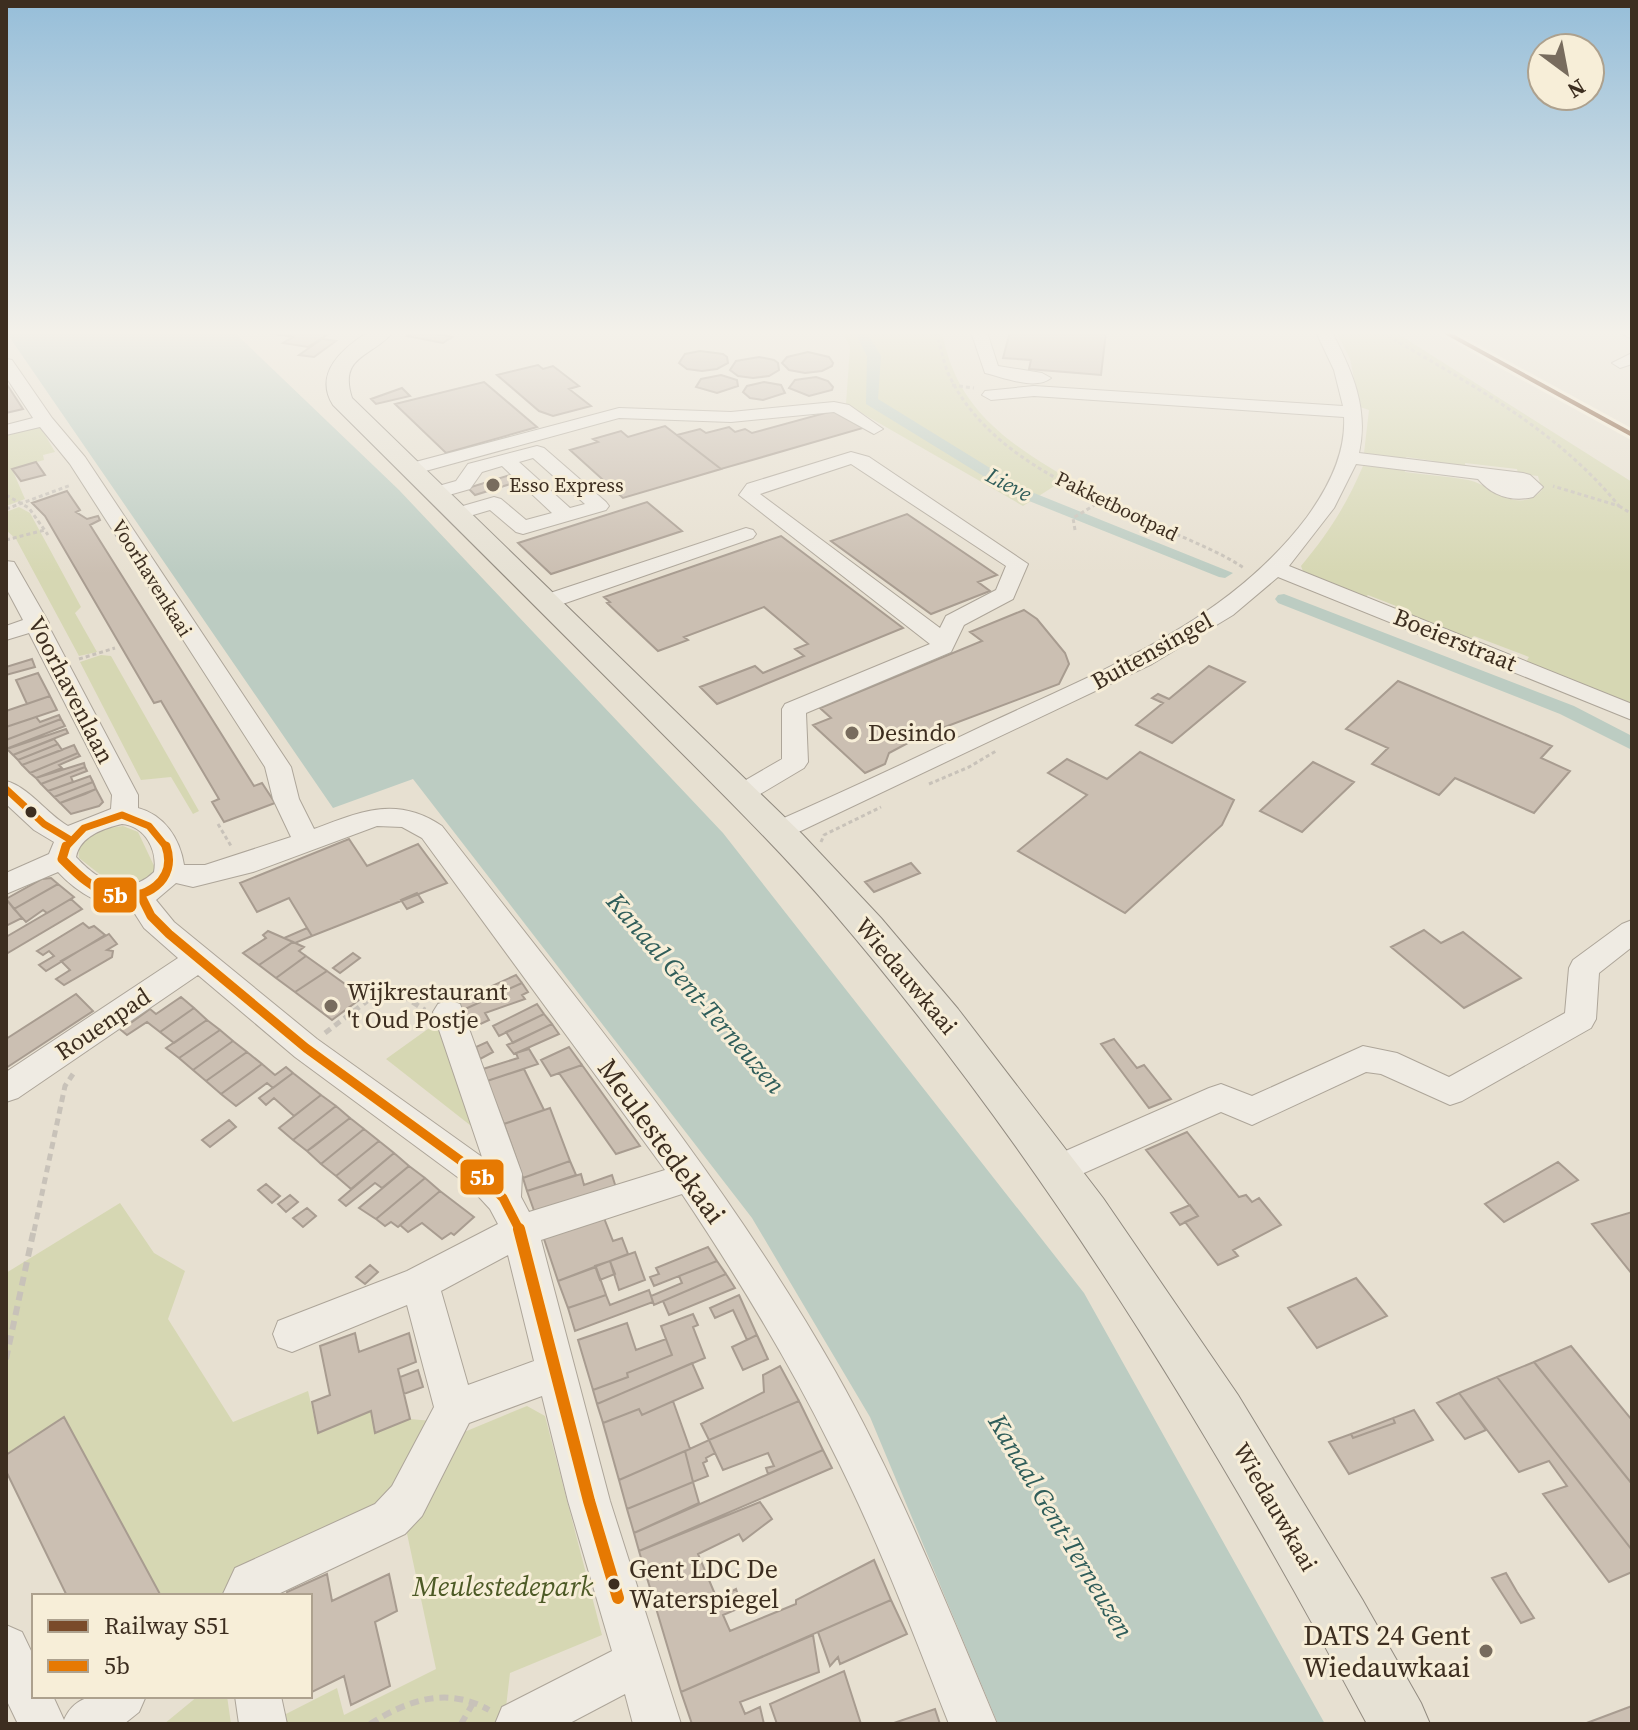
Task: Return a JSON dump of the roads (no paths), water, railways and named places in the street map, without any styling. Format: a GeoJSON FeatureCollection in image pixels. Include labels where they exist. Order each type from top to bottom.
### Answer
{"type":"FeatureCollection","features":[{"type":"Feature","properties":{"kind":"main road","name":"Wiedauwkaai"},"geometry":{"type":"LineString","coordinates":[[354,413],[793,848],[865,925],[982,1066],[1178,1346],[1400,1724]]}},
{"type":"Feature","properties":{"kind":"street","name":"Voorhavenkaai"},"geometry":{"type":"LineString","coordinates":[[38,413],[78,461],[198,649],[278,767],[286,799],[304,837]]}},
{"type":"Feature","properties":{"kind":"street"},"geometry":{"type":"LineString","coordinates":[[411,469],[619,413],[731,417],[775,413]]}},
{"type":"Feature","properties":{"kind":"street"},"geometry":{"type":"LineString","coordinates":[[849,413],[874,429]]}},
{"type":"Feature","properties":{"kind":"street","name":"Buitensingel"},"geometry":{"type":"LineString","coordinates":[[793,848],[885,784],[1154,655],[1198,629],[1269,577],[1311,529],[1336,491],[1349,457],[1353,413]]}},
{"type":"Feature","properties":{"kind":"street"},"geometry":{"type":"LineString","coordinates":[[6,430],[44,421]]}},
{"type":"Feature","properties":{"kind":"street"},"geometry":{"type":"LineString","coordinates":[[463,485],[475,468],[537,452],[599,506],[523,528],[494,503]]}},
{"type":"Feature","properties":{"kind":"street"},"geometry":{"type":"LineString","coordinates":[[1349,457],[1526,482]]}},
{"type":"Feature","properties":{"kind":"street"},"geometry":{"type":"LineString","coordinates":[[741,794],[795,762],[794,709],[943,647],[954,621],[1005,594],[1017,564],[862,461],[851,458],[754,488],[749,495],[940,639],[943,647]]}},
{"type":"Feature","properties":{"kind":"street"},"geometry":{"type":"LineString","coordinates":[[505,459],[566,515]]}},
{"type":"Feature","properties":{"kind":"street"},"geometry":{"type":"LineString","coordinates":[[435,493],[484,482],[496,490],[494,503]]}},
{"type":"Feature","properties":{"kind":"street"},"geometry":{"type":"LineString","coordinates":[[456,514],[494,503]]}},
{"type":"Feature","properties":{"kind":"street"},"geometry":{"type":"LineString","coordinates":[[546,602],[746,534]]}},
{"type":"Feature","properties":{"kind":"street","name":"Voorhavenlaan"},"geometry":{"type":"LineString","coordinates":[[6,567],[38,623],[125,795],[122,815]]}},
{"type":"Feature","properties":{"kind":"street","name":"Boeierstraat"},"geometry":{"type":"LineString","coordinates":[[1269,577],[1632,713]]}},
{"type":"Feature","properties":{"kind":"street"},"geometry":{"type":"LineString","coordinates":[[6,633],[38,623]]}},
{"type":"Feature","properties":{"kind":"street"},"geometry":{"type":"LineString","coordinates":[[6,789],[44,824],[65,849],[72,871],[105,895],[120,899],[153,889],[169,871],[170,861],[152,826],[145,820],[122,815],[105,819],[65,849],[6,884]]}},
{"type":"Feature","properties":{"kind":"street","name":"Meulestedekaai"},"geometry":{"type":"LineString","coordinates":[[169,871],[193,877],[243,865],[304,837],[374,817],[397,816],[418,822],[432,832],[689,1177],[795,1340],[857,1454],[973,1724]]}},
{"type":"Feature","properties":{"kind":"street"},"geometry":{"type":"LineString","coordinates":[[140,894],[152,919],[306,1048],[479,1174],[511,1214]]}},
{"type":"Feature","properties":{"kind":"street"},"geometry":{"type":"LineString","coordinates":[[1057,1170],[1221,1097],[1252,1111],[1363,1059],[1386,1062],[1450,1092],[1580,1019],[1584,968],[1632,931]]}},
{"type":"Feature","properties":{"kind":"street","name":"Rouenpad"},"geometry":{"type":"LineString","coordinates":[[6,1089],[199,959]]}},
{"type":"Feature","properties":{"kind":"street"},"geometry":{"type":"LineString","coordinates":[[449,1012],[505,1174],[511,1214],[558,1371],[589,1501],[657,1724]]}},
{"type":"Feature","properties":{"kind":"street"},"geometry":{"type":"LineString","coordinates":[[292,1334],[420,1283],[511,1214],[689,1177]]}},
{"type":"Feature","properties":{"kind":"street"},"geometry":{"type":"LineString","coordinates":[[420,1283],[455,1409]]}},
{"type":"Feature","properties":{"kind":"street"},"geometry":{"type":"LineString","coordinates":[[245,1594],[251,1584],[390,1519],[407,1501],[455,1409],[558,1371]]}},
{"type":"Feature","properties":{"kind":"street"},"geometry":{"type":"LineString","coordinates":[[6,1648],[42,1724]]}},
{"type":"Feature","properties":{"kind":"street"},"geometry":{"type":"LineString","coordinates":[[508,1720],[639,1662]]}},
{"type":"Feature","properties":{"kind":"street"},"geometry":{"type":"LineString","coordinates":[[86,1724],[120,1698]]}},
{"type":"Feature","properties":{"kind":"street"},"geometry":{"type":"LineString","coordinates":[[258,1698],[263,1724]]}},
{"type":"Feature","properties":{"kind":"water","name":"Kanaal Gent-Terneuzen"},"geometry":{"type":"Polygon","coordinates":[[[61,413],[318,413],[399,490],[723,833],[1084,1293],[1325,1724],[998,1724],[870,1417],[752,1218],[413,779],[333,808],[61,413]]]}},
{"type":"Feature","properties":{"kind":"waterway","name":"Lieve"},"geometry":{"type":"LineString","coordinates":[[890,413],[1019,492],[1225,573]]}},
{"type":"Feature","properties":{"kind":"waterway","name":"Lieve"},"geometry":{"type":"LineString","coordinates":[[1284,599],[1567,710],[1632,744]]}},
{"type":"Feature","properties":{"kind":"rail line","name":"S51"},"geometry":{"type":"LineString","coordinates":[[1591,413],[1632,435]]}},
{"type":"Feature","properties":{"kind":"place","name":"Esso Express"},"geometry":{"type":"Point","coordinates":[493,485]}},
{"type":"Feature","properties":{"kind":"place","name":"Desindo"},"geometry":{"type":"Point","coordinates":[852,733]}},
{"type":"Feature","properties":{"kind":"place","name":"Wijkrestaurant 't Oud Postje"},"geometry":{"type":"Point","coordinates":[331,1006]}},
{"type":"Feature","properties":{"kind":"place","name":"Gent LDC De Waterspiegel"},"geometry":{"type":"Point","coordinates":[614,1584]}},
{"type":"Feature","properties":{"kind":"place","name":"DATS 24 Gent Wiedauwkaai"},"geometry":{"type":"Point","coordinates":[1486,1651]}},
{"type":"Feature","properties":{"kind":"park label","name":"Meulestedepark"},"geometry":{"type":"Point","coordinates":[503,1586]}}]}
